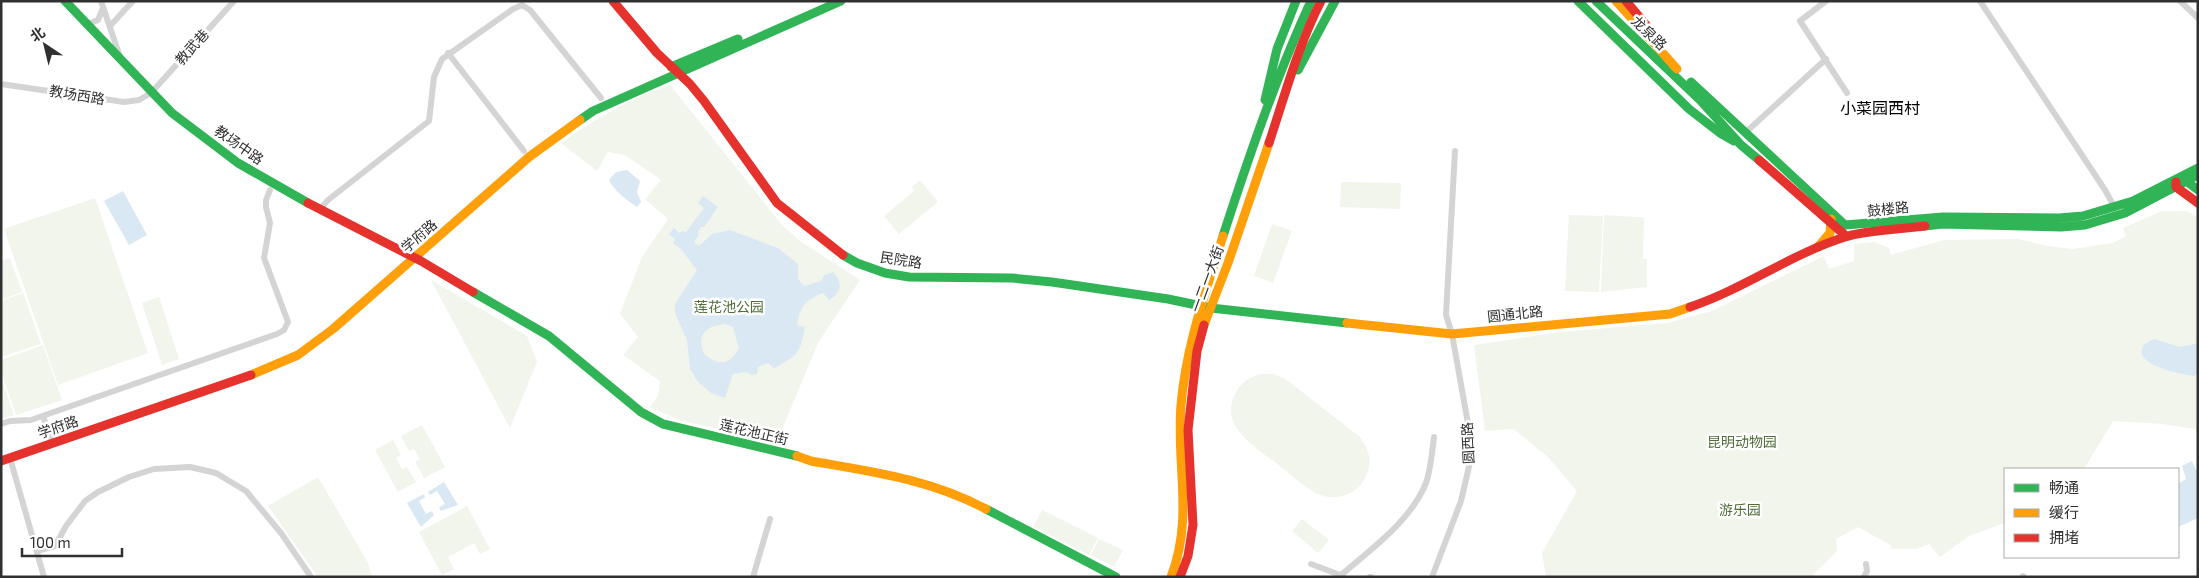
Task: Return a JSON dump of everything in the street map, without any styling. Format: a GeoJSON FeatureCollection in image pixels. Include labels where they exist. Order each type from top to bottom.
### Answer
{"type":"FeatureCollection","features":[{"type":"Feature","properties":{"kind":"main road"},"geometry":{"type":"LineString","coordinates":[[65,1],[122,63]]}},
{"type":"Feature","properties":{"kind":"main road","name":"民院路"},"geometry":{"type":"LineString","coordinates":[[613,1],[671,67],[704,101],[778,203],[809,230],[856,263],[878,272],[909,278],[1032,280],[1201,306]]}},
{"type":"Feature","properties":{"kind":"main road"},"geometry":{"type":"LineString","coordinates":[[671,67],[824,1]]}},
{"type":"Feature","properties":{"kind":"main road","name":"学府路"},"geometry":{"type":"LineString","coordinates":[[6,459],[283,363],[313,346],[529,157],[563,131],[603,105],[679,74],[841,1]]}},
{"type":"Feature","properties":{"kind":"main road"},"geometry":{"type":"LineString","coordinates":[[1263,118],[1269,75],[1283,27],[1296,1]]}},
{"type":"Feature","properties":{"kind":"main road","name":"一二一大街"},"geometry":{"type":"LineString","coordinates":[[1171,577],[1182,544],[1185,519],[1180,428],[1187,356],[1201,306],[1263,118],[1292,41],[1311,1]]}},
{"type":"Feature","properties":{"kind":"main road","name":"一二一大街"},"geometry":{"type":"LineString","coordinates":[[1180,577],[1188,556],[1193,525],[1188,430],[1197,351],[1285,95],[1294,63],[1307,28],[1321,1]]}},
{"type":"Feature","properties":{"kind":"main road"},"geometry":{"type":"LineString","coordinates":[[1285,95],[1335,1]]}},
{"type":"Feature","properties":{"kind":"main road"},"geometry":{"type":"LineString","coordinates":[[1578,1],[1689,109],[1720,133],[1742,145]]}},
{"type":"Feature","properties":{"kind":"main road"},"geometry":{"type":"LineString","coordinates":[[1589,1],[1688,98],[1831,224],[1845,230]]}},
{"type":"Feature","properties":{"kind":"main road","name":"龙泉路"},"geometry":{"type":"LineString","coordinates":[[1596,1],[1720,120],[1742,145]]}},
{"type":"Feature","properties":{"kind":"main road","name":"龙泉路"},"geometry":{"type":"LineString","coordinates":[[1604,1],[1645,37]]}},
{"type":"Feature","properties":{"kind":"main road"},"geometry":{"type":"LineString","coordinates":[[1616,1],[1645,37],[1827,209],[1845,230]]}},
{"type":"Feature","properties":{"kind":"main road"},"geometry":{"type":"LineString","coordinates":[[1626,1],[1677,69]]}},
{"type":"Feature","properties":{"kind":"main road","name":"教场中路"},"geometry":{"type":"LineString","coordinates":[[122,63],[172,113],[238,163],[274,185],[414,258]]}},
{"type":"Feature","properties":{"kind":"main road","name":"鼓楼路"},"geometry":{"type":"LineString","coordinates":[[1845,230],[1943,224],[2061,227],[2085,224],[2125,213],[2198,168]]}},
{"type":"Feature","properties":{"kind":"main road"},"geometry":{"type":"LineString","coordinates":[[2176,183],[2186,181],[2198,175]]}},
{"type":"Feature","properties":{"kind":"main road"},"geometry":{"type":"LineString","coordinates":[[2186,181],[2198,190]]}},
{"type":"Feature","properties":{"kind":"main road"},"geometry":{"type":"LineString","coordinates":[[2176,183],[2198,203]]}},
{"type":"Feature","properties":{"kind":"main road","name":"鼓楼路"},"geometry":{"type":"LineString","coordinates":[[1845,230],[1943,217],[2059,218],[2083,216],[2115,208],[2176,183]]}},
{"type":"Feature","properties":{"kind":"main road"},"geometry":{"type":"LineString","coordinates":[[1818,248],[1828,237],[1831,224],[1827,209]]}},
{"type":"Feature","properties":{"kind":"main road","name":"圆通北路"},"geometry":{"type":"LineString","coordinates":[[1201,306],[1452,334],[1670,314],[1711,300],[1818,248],[1845,230]]}},
{"type":"Feature","properties":{"kind":"main road","name":"莲花池正街"},"geometry":{"type":"LineString","coordinates":[[414,258],[549,336],[641,412],[658,422],[784,452],[811,461],[912,479],[932,485],[967,499],[1116,577]]}},
{"type":"Feature","properties":{"kind":"street"},"geometry":{"type":"LineString","coordinates":[[110,26],[133,1]]}},
{"type":"Feature","properties":{"kind":"street","name":"教武巷"},"geometry":{"type":"LineString","coordinates":[[151,92],[234,1]]}},
{"type":"Feature","properties":{"kind":"street"},"geometry":{"type":"LineString","coordinates":[[1826,1],[1800,21],[1847,93]]}},
{"type":"Feature","properties":{"kind":"street"},"geometry":{"type":"LineString","coordinates":[[1980,1],[2115,208]]}},
{"type":"Feature","properties":{"kind":"street"},"geometry":{"type":"LineString","coordinates":[[2180,1],[2198,18]]}},
{"type":"Feature","properties":{"kind":"street"},"geometry":{"type":"LineString","coordinates":[[86,24],[98,20],[102,4]]}},
{"type":"Feature","properties":{"kind":"street","name":"教场中路"},"geometry":{"type":"LineString","coordinates":[[102,4],[122,63]]}},
{"type":"Feature","properties":{"kind":"street"},"geometry":{"type":"LineString","coordinates":[[320,209],[328,200],[429,121],[434,77],[442,59],[513,9],[522,5],[530,10],[600,98]]}},
{"type":"Feature","properties":{"kind":"street"},"geometry":{"type":"LineString","coordinates":[[448,53],[524,151]]}},
{"type":"Feature","properties":{"kind":"street"},"geometry":{"type":"LineString","coordinates":[[1745,133],[1826,59]]}},
{"type":"Feature","properties":{"kind":"street","name":"教场西路"},"geometry":{"type":"LineString","coordinates":[[1,84],[124,102],[139,100],[151,92]]}},
{"type":"Feature","properties":{"kind":"street","name":"圆西路"},"geometry":{"type":"LineString","coordinates":[[1432,577],[1461,501],[1471,458],[1470,435],[1452,334],[1446,315],[1455,151]]}},
{"type":"Feature","properties":{"kind":"street"},"geometry":{"type":"LineString","coordinates":[[1,424],[10,421],[31,420],[284,330],[288,322],[264,258],[270,223],[266,200],[270,190]]}},
{"type":"Feature","properties":{"kind":"street"},"geometry":{"type":"LineString","coordinates":[[285,314],[294,312]]}},
{"type":"Feature","properties":{"kind":"street"},"geometry":{"type":"LineString","coordinates":[[43,416],[52,444]]}},
{"type":"Feature","properties":{"kind":"street"},"geometry":{"type":"LineString","coordinates":[[1311,564],[1342,576],[1388,534],[1416,501],[1426,482],[1434,438]]}},
{"type":"Feature","properties":{"kind":"street"},"geometry":{"type":"LineString","coordinates":[[6,459],[44,577]]}},
{"type":"Feature","properties":{"kind":"street"},"geometry":{"type":"LineString","coordinates":[[37,551],[55,546],[66,526],[86,501],[112,484],[154,468],[190,467],[216,473],[246,491],[281,533],[311,577]]}},
{"type":"Feature","properties":{"kind":"street"},"geometry":{"type":"LineString","coordinates":[[753,577],[770,519]]}},
{"type":"Feature","properties":{"kind":"street"},"geometry":{"type":"LineString","coordinates":[[1864,577],[1867,571],[1866,564]]}},
{"type":"Feature","properties":{"kind":"green space","name":"莲花池公园"},"geometry":{"type":"Polygon","coordinates":[[[670,85],[782,225],[800,241],[860,280],[819,341],[777,441],[682,421],[650,407],[658,396],[660,381],[623,355],[638,337],[620,314],[642,257],[668,219],[645,199],[661,180],[625,155],[608,152],[597,171],[561,143],[587,125],[614,110],[641,96],[670,85]]]}},
{"type":"Feature","properties":{"kind":"green space"},"geometry":{"type":"Polygon","coordinates":[[[920,180],[938,202],[899,234],[884,216],[914,191],[912,187],[920,180]]]}},
{"type":"Feature","properties":{"kind":"green space"},"geometry":{"type":"Polygon","coordinates":[[[1341,182],[1401,183],[1400,209],[1340,207],[1341,182]]]}},
{"type":"Feature","properties":{"kind":"green space"},"geometry":{"type":"Polygon","coordinates":[[[95,198],[148,353],[58,385],[4,229],[95,198]]]}},
{"type":"Feature","properties":{"kind":"green space","name":"昆明动物园"},"geometry":{"type":"Polygon","coordinates":[[[2162,211],[2187,211],[2198,218],[2198,434],[2195,429],[2163,424],[2113,421],[2085,468],[2004,468],[2004,523],[1969,536],[1940,557],[1929,544],[1916,549],[1890,549],[1892,546],[1858,527],[1836,539],[1837,551],[1811,577],[1546,577],[1542,553],[1577,491],[1548,457],[1514,429],[1485,431],[1474,345],[1560,332],[1668,323],[1712,311],[1824,256],[1829,269],[1854,261],[1854,244],[1874,242],[1889,248],[1891,255],[1944,240],[2019,239],[2046,246],[2073,249],[2113,243],[2126,236],[2123,228],[2162,211]]]}},
{"type":"Feature","properties":{"kind":"green space"},"geometry":{"type":"Polygon","coordinates":[[[1569,215],[1603,216],[1599,292],[1565,291],[1569,215]]]}},
{"type":"Feature","properties":{"kind":"green space"},"geometry":{"type":"Polygon","coordinates":[[[1604,215],[1650,218],[1644,218],[1643,259],[1647,259],[1647,287],[1601,292],[1604,215]]]}},
{"type":"Feature","properties":{"kind":"green space"},"geometry":{"type":"Polygon","coordinates":[[[1272,224],[1292,231],[1273,283],[1254,276],[1272,224]]]}},
{"type":"Feature","properties":{"kind":"green space"},"geometry":{"type":"Polygon","coordinates":[[[10,258],[22,292],[1,300],[1,261],[10,258]]]}},
{"type":"Feature","properties":{"kind":"green space"},"geometry":{"type":"Polygon","coordinates":[[[431,280],[527,336],[537,362],[510,428],[431,280]]]}},
{"type":"Feature","properties":{"kind":"green space"},"geometry":{"type":"Polygon","coordinates":[[[23,293],[41,344],[1,357],[1,301],[23,293]]]}},
{"type":"Feature","properties":{"kind":"green space"},"geometry":{"type":"Polygon","coordinates":[[[159,297],[179,359],[162,365],[142,303],[159,297]]]}},
{"type":"Feature","properties":{"kind":"green space"},"geometry":{"type":"Polygon","coordinates":[[[43,345],[62,400],[16,415],[1,372],[1,360],[43,345]]]}},
{"type":"Feature","properties":{"kind":"green space"},"geometry":{"type":"Polygon","coordinates":[[[1261,374],[1273,374],[1284,378],[1360,437],[1366,446],[1370,461],[1368,471],[1356,490],[1340,497],[1322,496],[1304,485],[1243,436],[1236,427],[1232,417],[1231,406],[1235,394],[1240,387],[1249,379],[1261,374]]]}},
{"type":"Feature","properties":{"kind":"green space"},"geometry":{"type":"Polygon","coordinates":[[[1,377],[14,415],[1,419],[1,377]]]}},
{"type":"Feature","properties":{"kind":"green space"},"geometry":{"type":"Polygon","coordinates":[[[422,425],[445,467],[424,478],[415,462],[420,459],[414,449],[409,451],[401,436],[422,425]]]}},
{"type":"Feature","properties":{"kind":"green space"},"geometry":{"type":"Polygon","coordinates":[[[393,440],[401,455],[396,458],[402,469],[407,467],[416,482],[398,492],[375,450],[393,440]]]}},
{"type":"Feature","properties":{"kind":"green space"},"geometry":{"type":"Polygon","coordinates":[[[318,477],[368,563],[372,577],[318,577],[268,506],[318,477]]]}},
{"type":"Feature","properties":{"kind":"green space"},"geometry":{"type":"Polygon","coordinates":[[[467,506],[490,549],[480,554],[474,543],[448,557],[454,569],[442,575],[419,532],[467,506]]]}},
{"type":"Feature","properties":{"kind":"green space"},"geometry":{"type":"Polygon","coordinates":[[[1042,510],[1098,538],[1089,555],[1033,527],[1042,510]]]}},
{"type":"Feature","properties":{"kind":"green space"},"geometry":{"type":"Polygon","coordinates":[[[1302,519],[1329,540],[1318,553],[1292,531],[1302,519]]]}},
{"type":"Feature","properties":{"kind":"green space"},"geometry":{"type":"Polygon","coordinates":[[[1099,539],[1123,550],[1114,567],[1091,555],[1099,539]]]}},
{"type":"Feature","properties":{"kind":"shaded area"},"geometry":{"type":"Polygon","coordinates":[[[627,170],[640,181],[637,192],[641,202],[637,207],[617,191],[609,180],[616,172],[627,170]]]}},
{"type":"Feature","properties":{"kind":"shaded area"},"geometry":{"type":"Polygon","coordinates":[[[123,191],[147,235],[129,245],[104,201],[123,191]]]}},
{"type":"Feature","properties":{"kind":"shaded area"},"geometry":{"type":"Polygon","coordinates":[[[703,196],[718,207],[704,227],[701,227],[698,231],[699,235],[694,242],[699,246],[712,234],[730,230],[778,248],[798,264],[798,279],[804,286],[821,281],[824,275],[833,272],[840,283],[839,291],[829,300],[823,293],[804,304],[797,325],[805,327],[802,343],[788,361],[774,368],[768,363],[758,367],[757,374],[751,375],[747,372],[733,374],[725,398],[711,393],[697,381],[690,368],[687,340],[675,313],[675,304],[697,270],[681,249],[673,243],[675,239],[669,234],[674,228],[680,233],[682,231],[686,232],[704,208],[698,203],[703,196]],[[725,324],[718,325],[704,332],[701,341],[704,354],[719,362],[727,361],[731,358],[739,348],[733,327],[725,324]]]}},
{"type":"Feature","properties":{"kind":"shaded area"},"geometry":{"type":"Polygon","coordinates":[[[2154,339],[2180,347],[2198,343],[2198,373],[2194,376],[2180,374],[2149,362],[2141,352],[2144,344],[2154,339]]]}},
{"type":"Feature","properties":{"kind":"shaded area"},"geometry":{"type":"Polygon","coordinates":[[[2192,461],[2198,474],[2198,518],[2179,527],[2179,483],[2186,479],[2182,466],[2192,461]]]}},
{"type":"Feature","properties":{"kind":"shaded area"},"geometry":{"type":"Polygon","coordinates":[[[444,482],[458,505],[441,511],[439,507],[445,504],[437,491],[430,495],[428,492],[444,482]]]}},
{"type":"Feature","properties":{"kind":"shaded area"},"geometry":{"type":"Polygon","coordinates":[[[424,494],[425,497],[419,501],[426,514],[432,511],[434,515],[421,527],[407,503],[424,494]]]}},
{"type":"Feature","properties":{"kind":"traffic: fast"},"geometry":{"type":"LineString","coordinates":[[65,1],[172,113],[238,163],[308,203]]}},
{"type":"Feature","properties":{"kind":"traffic: fast"},"geometry":{"type":"LineString","coordinates":[[580,120],[593,111],[841,1]]}},
{"type":"Feature","properties":{"kind":"traffic: fast"},"geometry":{"type":"LineString","coordinates":[[1265,100],[1277,49],[1296,1]]}},
{"type":"Feature","properties":{"kind":"traffic: fast"},"geometry":{"type":"LineString","coordinates":[[1223,236],[1264,117],[1311,1]]}},
{"type":"Feature","properties":{"kind":"traffic: fast"},"geometry":{"type":"LineString","coordinates":[[1298,70],[1335,1]]}},
{"type":"Feature","properties":{"kind":"traffic: fast"},"geometry":{"type":"LineString","coordinates":[[1578,1],[1689,109],[1720,133],[1734,141]]}},
{"type":"Feature","properties":{"kind":"traffic: fast"},"geometry":{"type":"LineString","coordinates":[[1596,1],[1700,100],[1741,145],[1759,160]]}},
{"type":"Feature","properties":{"kind":"traffic: fast"},"geometry":{"type":"LineString","coordinates":[[671,67],[738,39]]}},
{"type":"Feature","properties":{"kind":"traffic: fast"},"geometry":{"type":"LineString","coordinates":[[1691,82],[1845,225]]}},
{"type":"Feature","properties":{"kind":"traffic: fast"},"geometry":{"type":"LineString","coordinates":[[1845,225],[1943,217],[2059,218],[2083,216],[2133,201],[2198,168]]}},
{"type":"Feature","properties":{"kind":"traffic: fast"},"geometry":{"type":"LineString","coordinates":[[1925,226],[1943,224],[2061,227],[2085,225],[2125,213],[2198,175]]}},
{"type":"Feature","properties":{"kind":"traffic: fast"},"geometry":{"type":"LineString","coordinates":[[2181,180],[2186,181],[2198,190]]}},
{"type":"Feature","properties":{"kind":"traffic: fast"},"geometry":{"type":"LineString","coordinates":[[843,255],[857,263],[885,273],[909,277],[1012,278],[1052,282],[1168,299],[1211,308],[1347,323]]}},
{"type":"Feature","properties":{"kind":"traffic: fast"},"geometry":{"type":"LineString","coordinates":[[473,292],[549,336],[641,412],[663,424],[797,456]]}},
{"type":"Feature","properties":{"kind":"traffic: fast"},"geometry":{"type":"LineString","coordinates":[[986,509],[1116,577]]}},
{"type":"Feature","properties":{"kind":"traffic: slow"},"geometry":{"type":"LineString","coordinates":[[1616,1],[1677,69]]}},
{"type":"Feature","properties":{"kind":"traffic: slow"},"geometry":{"type":"LineString","coordinates":[[251,375],[298,355],[333,329],[529,157],[580,120]]}},
{"type":"Feature","properties":{"kind":"traffic: slow"},"geometry":{"type":"LineString","coordinates":[[1204,325],[1228,263],[1269,143]]}},
{"type":"Feature","properties":{"kind":"traffic: slow"},"geometry":{"type":"LineString","coordinates":[[1818,247],[1830,233],[1831,219]]}},
{"type":"Feature","properties":{"kind":"traffic: slow"},"geometry":{"type":"LineString","coordinates":[[1171,577],[1182,533],[1183,491],[1180,427],[1187,361],[1197,319],[1223,236]]}},
{"type":"Feature","properties":{"kind":"traffic: slow"},"geometry":{"type":"LineString","coordinates":[[1347,323],[1452,334],[1670,314],[1690,307]]}},
{"type":"Feature","properties":{"kind":"traffic: slow"},"geometry":{"type":"LineString","coordinates":[[797,456],[811,461],[901,478],[943,490],[986,509]]}},
{"type":"Feature","properties":{"kind":"traffic: jam"},"geometry":{"type":"LineString","coordinates":[[613,1],[657,53],[690,84],[704,101],[777,203],[843,255]]}},
{"type":"Feature","properties":{"kind":"traffic: jam"},"geometry":{"type":"LineString","coordinates":[[1269,143],[1299,53],[1321,1]]}},
{"type":"Feature","properties":{"kind":"traffic: jam"},"geometry":{"type":"LineString","coordinates":[[1626,1],[1646,25]]}},
{"type":"Feature","properties":{"kind":"traffic: jam"},"geometry":{"type":"LineString","coordinates":[[1759,160],[1846,236]]}},
{"type":"Feature","properties":{"kind":"traffic: jam"},"geometry":{"type":"LineString","coordinates":[[2176,182],[2176,187],[2198,203]]}},
{"type":"Feature","properties":{"kind":"traffic: jam"},"geometry":{"type":"LineString","coordinates":[[308,203],[421,261],[473,292]]}},
{"type":"Feature","properties":{"kind":"traffic: jam"},"geometry":{"type":"LineString","coordinates":[[1690,307],[1710,300],[1825,244],[1845,237],[1873,231],[1925,226]]}},
{"type":"Feature","properties":{"kind":"traffic: jam"},"geometry":{"type":"LineString","coordinates":[[1180,577],[1188,556],[1193,525],[1188,430],[1197,351],[1204,325]]}},
{"type":"Feature","properties":{"kind":"traffic: jam"},"geometry":{"type":"LineString","coordinates":[[1,461],[251,375]]}},
{"type":"Feature","properties":{"kind":"district","name":"小菜园西村"},"geometry":{"type":"Point","coordinates":[1880,108]}},
{"type":"Feature","properties":{"kind":"park label","name":"游乐园"},"geometry":{"type":"Point","coordinates":[1740,510]}}]}
